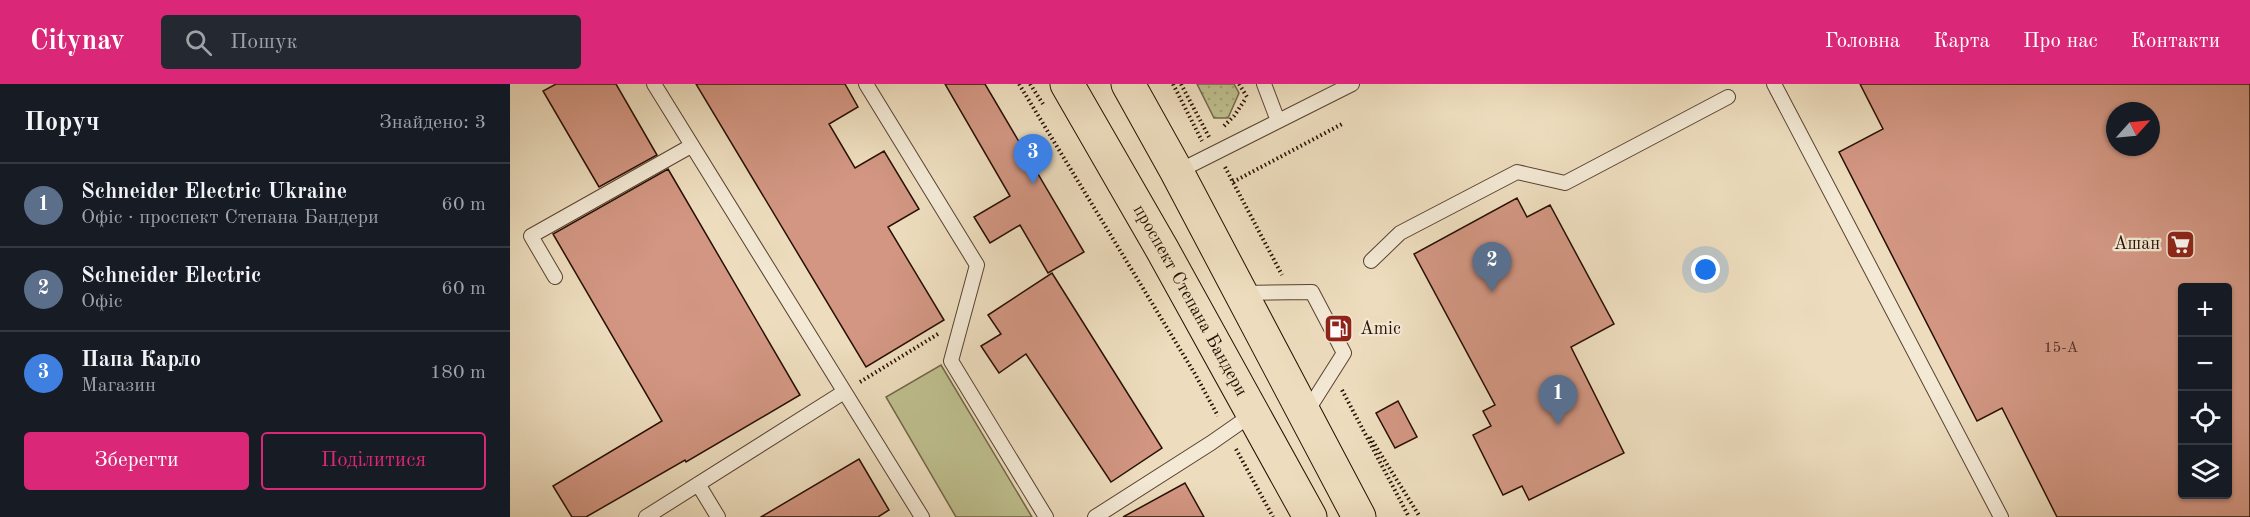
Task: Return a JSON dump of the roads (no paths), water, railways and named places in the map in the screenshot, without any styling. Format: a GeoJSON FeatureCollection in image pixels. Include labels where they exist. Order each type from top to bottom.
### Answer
{"type":"FeatureCollection","features":[{"type":"Feature","properties":{"kind":"main road"},"geometry":{"type":"LineString","coordinates":[[1128,84],[1177,172],[1359,517]]}},
{"type":"Feature","properties":{"kind":"main road","name":"проспект Степана Бандери"},"geometry":{"type":"LineString","coordinates":[[1068,87],[1254,413],[1310,517]]}},
{"type":"Feature","properties":{"kind":"lane"},"geometry":{"type":"LineString","coordinates":[[654,84],[921,517]]}},
{"type":"Feature","properties":{"kind":"lane"},"geometry":{"type":"LineString","coordinates":[[866,84],[977,265],[951,361],[1046,517]]}},
{"type":"Feature","properties":{"kind":"lane"},"geometry":{"type":"LineString","coordinates":[[1264,84],[1278,122]]}},
{"type":"Feature","properties":{"kind":"lane"},"geometry":{"type":"LineString","coordinates":[[1177,172],[1352,84]]}},
{"type":"Feature","properties":{"kind":"lane"},"geometry":{"type":"LineString","coordinates":[[1774,84],[2001,517]]}},
{"type":"Feature","properties":{"kind":"lane"},"geometry":{"type":"LineString","coordinates":[[1371,261],[1400,233],[1517,172],[1565,183],[1728,97]]}},
{"type":"Feature","properties":{"kind":"lane"},"geometry":{"type":"LineString","coordinates":[[555,277],[531,236],[691,146]]}},
{"type":"Feature","properties":{"kind":"lane"},"geometry":{"type":"LineString","coordinates":[[1240,293],[1312,292],[1344,353],[1305,415]]}},
{"type":"Feature","properties":{"kind":"lane"},"geometry":{"type":"LineString","coordinates":[[646,517],[844,392]]}},
{"type":"Feature","properties":{"kind":"lane"},"geometry":{"type":"LineString","coordinates":[[1095,517],[1254,413]]}},
{"type":"Feature","properties":{"kind":"lane"},"geometry":{"type":"LineString","coordinates":[[698,484],[718,517]]}},
{"type":"Feature","properties":{"kind":"place","name":"Папа Карло"},"geometry":{"type":"Point","coordinates":[1033,184]}},
{"type":"Feature","properties":{"kind":"place","name":"Ашан"},"geometry":{"type":"Point","coordinates":[2181,244]}},
{"type":"Feature","properties":{"kind":"place","name":"Schneider Electric"},"geometry":{"type":"Point","coordinates":[1492,292]}},
{"type":"Feature","properties":{"kind":"place","name":"Amic"},"geometry":{"type":"Point","coordinates":[1339,329]}},
{"type":"Feature","properties":{"kind":"place","name":"Schneider Electric Ukraine"},"geometry":{"type":"Point","coordinates":[1558,425]}}]}
